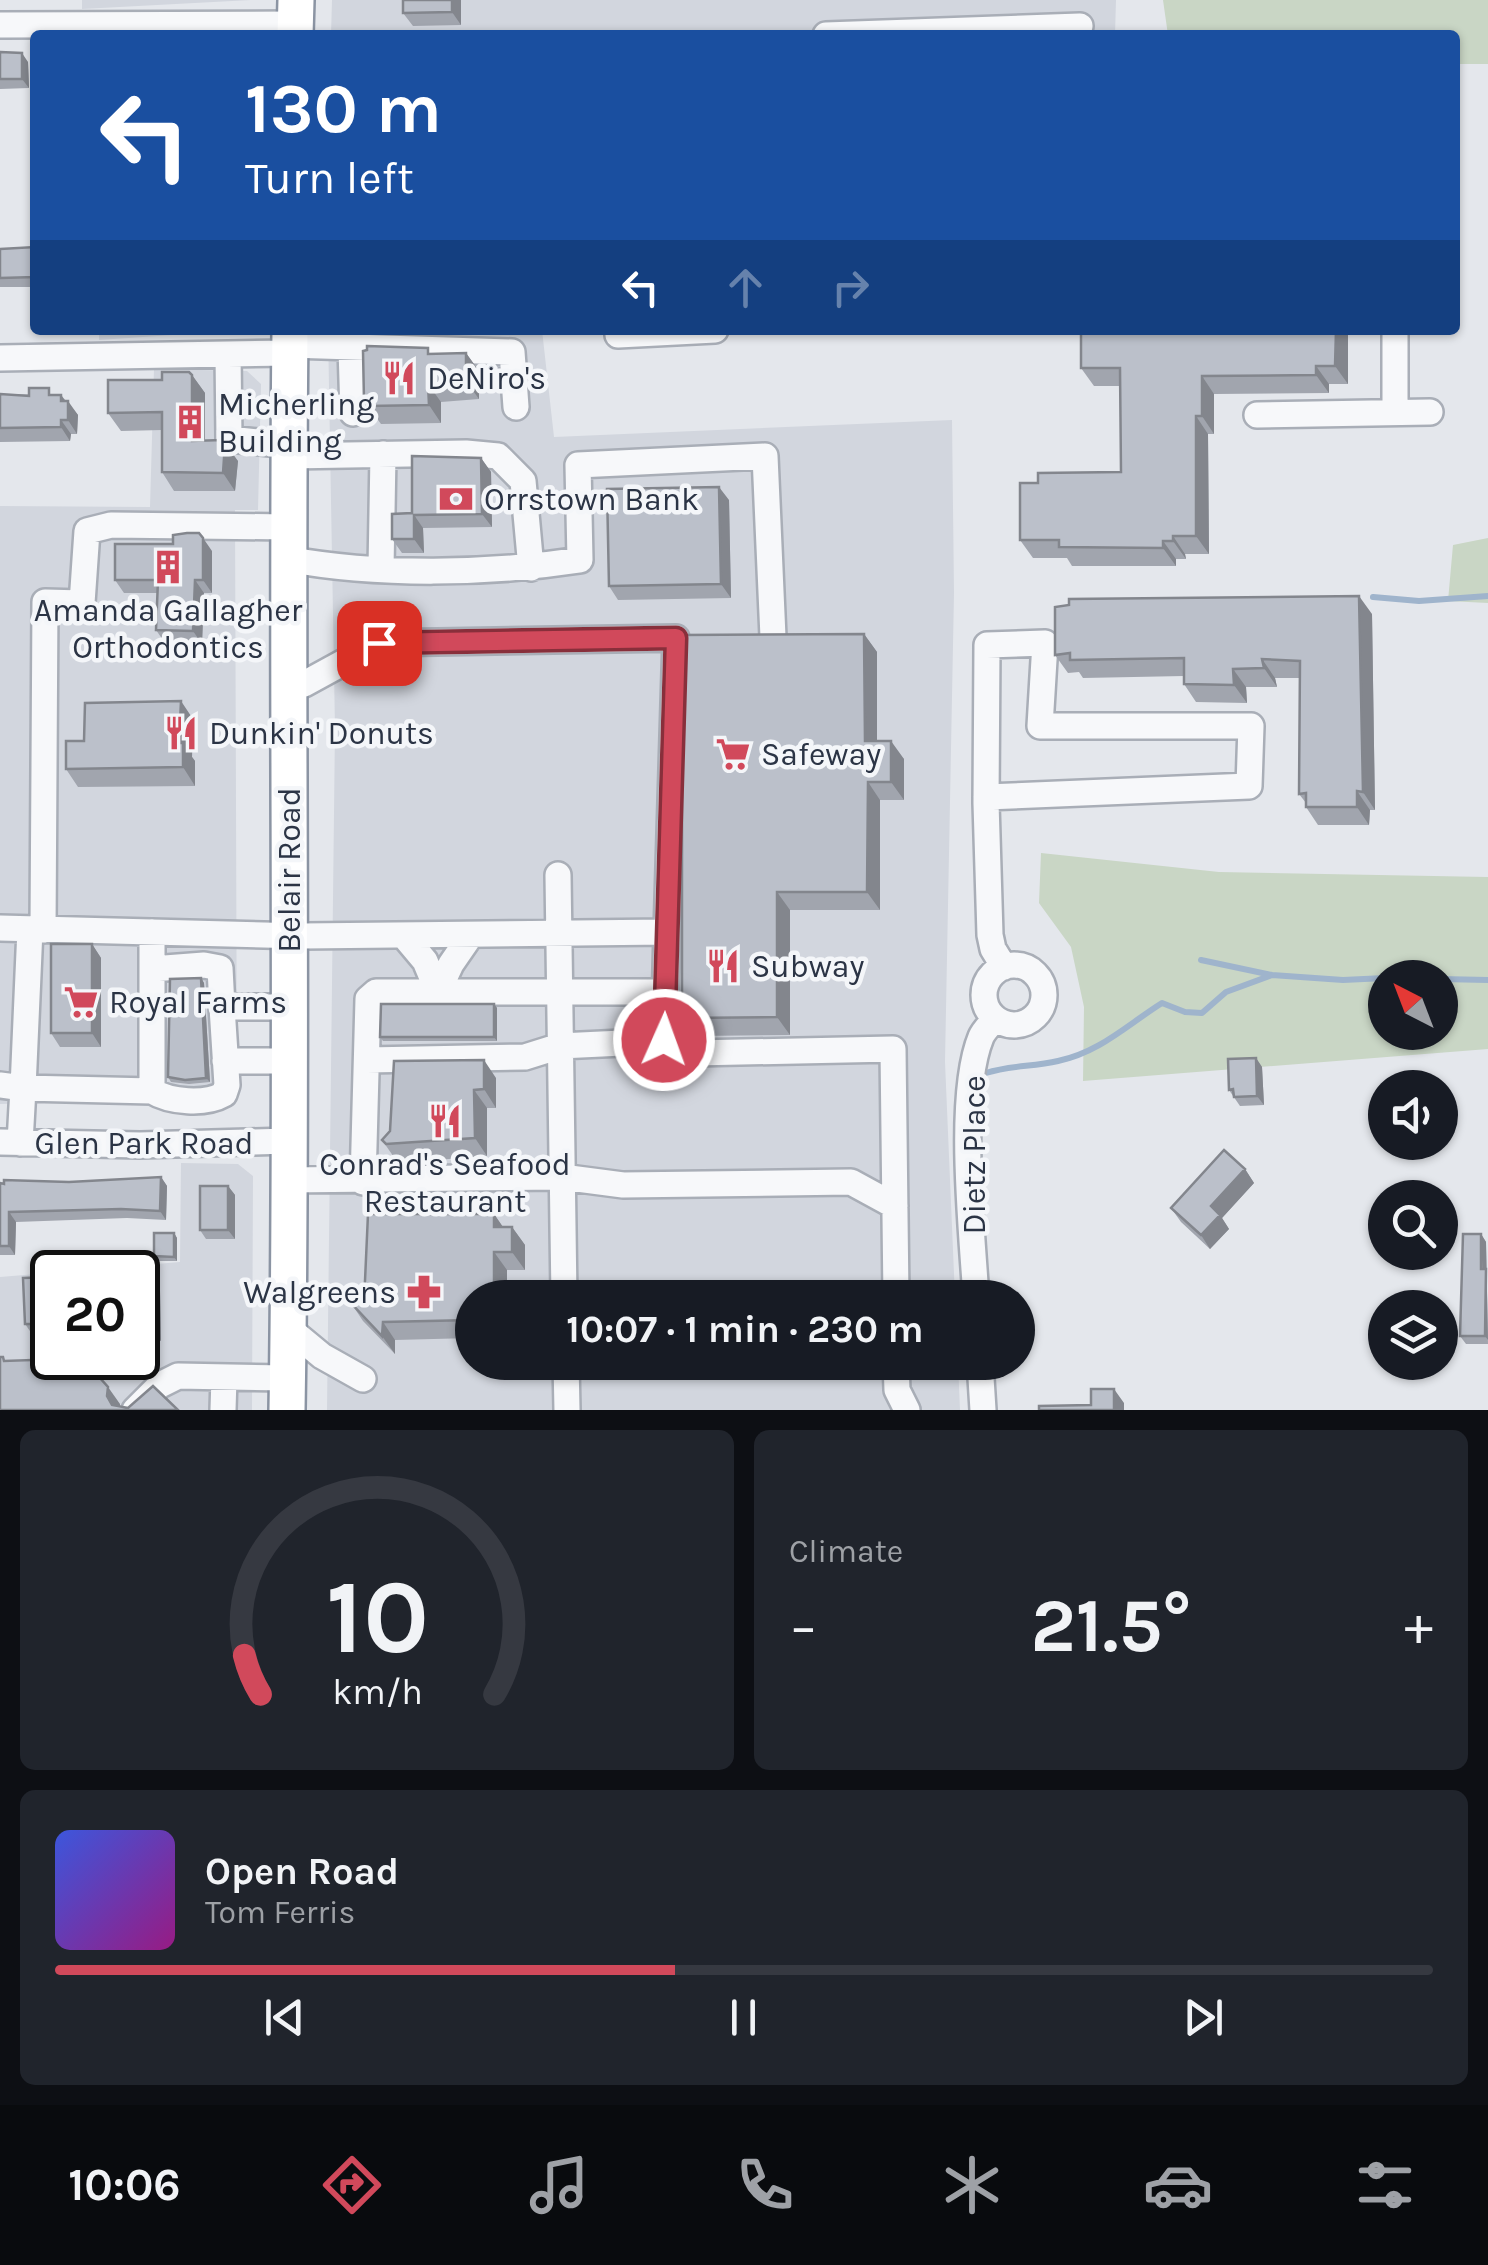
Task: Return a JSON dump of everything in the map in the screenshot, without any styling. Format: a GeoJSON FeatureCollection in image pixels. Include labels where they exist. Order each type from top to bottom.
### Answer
{"type":"FeatureCollection","features":[{"type":"Feature","properties":{"kind":"highway","name":"Belair Road"},"geometry":{"type":"LineString","coordinates":[[287,1394],[290,343]]}},
{"type":"Feature","properties":{"kind":"street"},"geometry":{"type":"LineString","coordinates":[[0,25],[295,20]]}},
{"type":"Feature","properties":{"kind":"street"},"geometry":{"type":"LineString","coordinates":[[967,30],[1080,26]]}},
{"type":"Feature","properties":{"kind":"street"},"geometry":{"type":"LineString","coordinates":[[1394,412],[1395,335]]}},
{"type":"Feature","properties":{"kind":"street"},"geometry":{"type":"LineString","coordinates":[[0,358],[228,354],[290,343],[512,352],[516,407]]}},
{"type":"Feature","properties":{"kind":"street"},"geometry":{"type":"LineString","coordinates":[[351,348],[353,413]]}},
{"type":"Feature","properties":{"kind":"street"},"geometry":{"type":"LineString","coordinates":[[228,354],[230,440],[289,450],[498,456],[523,482],[531,568]]}},
{"type":"Feature","properties":{"kind":"street"},"geometry":{"type":"LineString","coordinates":[[1257,415],[1430,412]]}},
{"type":"Feature","properties":{"kind":"street"},"geometry":{"type":"LineString","coordinates":[[381,570],[382,454]]}},
{"type":"Feature","properties":{"kind":"street"},"geometry":{"type":"LineString","coordinates":[[10,1143],[12,1086],[36,929],[45,602],[82,603],[87,530],[111,525],[287,543],[344,570],[531,568],[580,560],[578,465],[765,456],[772,637]]}},
{"type":"Feature","properties":{"kind":"street"},"geometry":{"type":"LineString","coordinates":[[304,684],[379,643],[676,638],[664,1040]]}},
{"type":"Feature","properties":{"kind":"street"},"geometry":{"type":"LineString","coordinates":[[986,797],[1249,786],[1251,726],[1040,726],[1045,642],[987,645],[986,797],[990,936],[1004,966]]}},
{"type":"Feature","properties":{"kind":"street"},"geometry":{"type":"LineString","coordinates":[[558,875],[564,1280]]}},
{"type":"Feature","properties":{"kind":"street"},"geometry":{"type":"LineString","coordinates":[[0,928],[289,936],[668,932]]}},
{"type":"Feature","properties":{"kind":"street"},"geometry":{"type":"LineString","coordinates":[[152,932],[152,1091]]}},
{"type":"Feature","properties":{"kind":"street"},"geometry":{"type":"LineString","coordinates":[[438,992],[471,935]]}},
{"type":"Feature","properties":{"kind":"street"},"geometry":{"type":"LineString","coordinates":[[404,936],[425,961],[438,992]]}},
{"type":"Feature","properties":{"kind":"street"},"geometry":{"type":"LineString","coordinates":[[12,1086],[152,1091],[172,1100],[216,1099],[224,1094],[227,1085],[220,968],[204,965],[152,969]]}},
{"type":"Feature","properties":{"kind":"street"},"geometry":{"type":"LineString","coordinates":[[1015,965],[1034,972],[1041,980],[1041,1010],[1025,1024],[1004,1024],[985,1004],[985,986],[1004,966],[1015,965]]}},
{"type":"Feature","properties":{"kind":"street"},"geometry":{"type":"LineString","coordinates":[[363,1182],[368,1000],[376,992],[666,992]]}},
{"type":"Feature","properties":{"kind":"street"},"geometry":{"type":"LineString","coordinates":[[222,1007],[288,1007]]}},
{"type":"Feature","properties":{"kind":"street","name":"Dietz Place"},"geometry":{"type":"LineString","coordinates":[[975,1280],[969,1135],[971,1077],[982,1033],[996,1019]]}},
{"type":"Feature","properties":{"kind":"street"},"geometry":{"type":"LineString","coordinates":[[367,1060],[525,1058],[560,1046],[664,1040],[694,1054],[893,1049],[896,1280]]}},
{"type":"Feature","properties":{"kind":"street"},"geometry":{"type":"LineString","coordinates":[[226,1061],[288,1062]]}},
{"type":"Feature","properties":{"kind":"street","name":"Glen Park Road"},"geometry":{"type":"LineString","coordinates":[[10,1143],[288,1141]]}},
{"type":"Feature","properties":{"kind":"street"},"geometry":{"type":"LineString","coordinates":[[288,1180],[562,1177],[623,1185],[851,1182],[894,1206]]}},
{"type":"Feature","properties":{"kind":"street"},"geometry":{"type":"LineString","coordinates":[[287,1327],[322,1356],[363,1379]]}},
{"type":"Feature","properties":{"kind":"street"},"geometry":{"type":"LineString","coordinates":[[135,1410],[160,1385],[178,1376],[224,1378],[287,1394]]}},
{"type":"Feature","properties":{"kind":"street"},"geometry":{"type":"LineString","coordinates":[[223,1410],[224,1378]]}},
{"type":"Feature","properties":{"kind":"street"},"geometry":{"type":"LineString","coordinates":[[566,1380],[566,1410]]}},
{"type":"Feature","properties":{"kind":"street"},"geometry":{"type":"LineString","coordinates":[[896,1380],[896,1390],[906,1410]]}},
{"type":"Feature","properties":{"kind":"street"},"geometry":{"type":"LineString","coordinates":[[981,1380],[983,1410]]}},
{"type":"Feature","properties":{"kind":"shaded area"},"geometry":{"type":"Polygon","coordinates":[[[82,0],[251,0],[82,9],[82,0]]]}},
{"type":"Feature","properties":{"kind":"shaded area"},"geometry":{"type":"Polygon","coordinates":[[[332,0],[1116,0],[1115,30],[331,30],[332,0]]]}},
{"type":"Feature","properties":{"kind":"shaded area"},"geometry":{"type":"Polygon","coordinates":[[[99,335],[172,335],[99,340],[99,335]]]}},
{"type":"Feature","properties":{"kind":"shaded area"},"geometry":{"type":"Polygon","coordinates":[[[328,335],[543,335],[554,437],[952,420],[954,593],[945,1062],[954,1280],[455,1280],[455,1380],[959,1380],[960,1410],[327,1410],[335,728],[328,335]]]}},
{"type":"Feature","properties":{"kind":"shaded area"},"geometry":{"type":"Polygon","coordinates":[[[154,369],[247,371],[261,384],[258,510],[235,510],[237,1098],[0,1104],[0,506],[150,507],[154,369]]]}},
{"type":"Feature","properties":{"kind":"shaded area"},"geometry":{"type":"Polygon","coordinates":[[[181,1163],[238,1164],[253,1176],[252,1410],[0,1410],[0,1277],[30,1275],[30,1380],[160,1380],[160,1264],[180,1262],[181,1163]]]}},
{"type":"Feature","properties":{"kind":"green space"},"geometry":{"type":"Polygon","coordinates":[[[1163,0],[1488,0],[1488,64],[1460,64],[1460,30],[1167,30],[1163,0]]]}},
{"type":"Feature","properties":{"kind":"green space"},"geometry":{"type":"Polygon","coordinates":[[[1488,538],[1488,603],[1448,601],[1453,545],[1488,538]]]}},
{"type":"Feature","properties":{"kind":"green space"},"geometry":{"type":"Polygon","coordinates":[[[1041,853],[1219,872],[1488,877],[1488,1049],[1083,1081],[1084,1007],[1071,947],[1039,903],[1041,853]]]}},
{"type":"Feature","properties":{"kind":"building"},"geometry":{"type":"Polygon","coordinates":[[[403,0],[452,0],[452,12],[403,13],[403,0]]]}},
{"type":"Feature","properties":{"kind":"building"},"geometry":{"type":"Polygon","coordinates":[[[0,52],[22,53],[22,79],[0,79],[0,52]]]}},
{"type":"Feature","properties":{"kind":"building"},"geometry":{"type":"Polygon","coordinates":[[[30,247],[30,277],[0,278],[0,249],[30,247]]]}},
{"type":"Feature","properties":{"kind":"building"},"geometry":{"type":"Polygon","coordinates":[[[1081,335],[1336,335],[1335,366],[1316,366],[1316,375],[1202,376],[1202,416],[1196,416],[1196,536],[1173,536],[1173,541],[1163,541],[1163,548],[1059,547],[1059,540],[1020,540],[1020,483],[1038,483],[1038,473],[1121,472],[1120,368],[1081,368],[1081,335]]]}},
{"type":"Feature","properties":{"kind":"building"},"geometry":{"type":"Polygon","coordinates":[[[367,346],[428,348],[428,354],[466,353],[466,381],[428,384],[429,405],[368,406],[368,401],[364,401],[363,351],[367,346]]]}},
{"type":"Feature","properties":{"kind":"building"},"geometry":{"type":"Polygon","coordinates":[[[162,372],[192,375],[192,441],[225,443],[223,473],[162,472],[162,412],[108,413],[108,380],[162,380],[162,372]]]}},
{"type":"Feature","properties":{"kind":"building"},"geometry":{"type":"Polygon","coordinates":[[[29,388],[49,388],[49,395],[61,395],[61,401],[68,401],[68,420],[61,420],[61,427],[0,428],[0,394],[29,396],[29,388]]]}},
{"type":"Feature","properties":{"kind":"building","name":"Orrstown Bank"},"geometry":{"type":"Polygon","coordinates":[[[412,456],[481,458],[482,514],[414,515],[414,539],[392,539],[392,514],[412,513],[412,456]]]}},
{"type":"Feature","properties":{"kind":"building"},"geometry":{"type":"Polygon","coordinates":[[[719,487],[721,584],[609,586],[607,489],[719,487]]]}},
{"type":"Feature","properties":{"kind":"building"},"geometry":{"type":"Polygon","coordinates":[[[199,533],[203,538],[203,580],[195,580],[193,631],[156,630],[158,580],[115,580],[115,544],[173,544],[173,535],[199,533]]]}},
{"type":"Feature","properties":{"kind":"building"},"geometry":{"type":"Polygon","coordinates":[[[1359,596],[1363,792],[1357,791],[1357,807],[1306,807],[1306,793],[1299,794],[1300,661],[1262,659],[1264,668],[1233,669],[1234,685],[1184,684],[1184,658],[1070,660],[1070,653],[1055,655],[1055,607],[1069,605],[1069,599],[1359,596]]]}},
{"type":"Feature","properties":{"kind":"building"},"geometry":{"type":"Polygon","coordinates":[[[864,634],[865,741],[891,741],[891,782],[868,782],[867,892],[777,892],[777,1017],[682,1018],[682,635],[864,634]]]}},
{"type":"Feature","properties":{"kind":"building"},"geometry":{"type":"Polygon","coordinates":[[[181,701],[179,743],[183,743],[183,767],[66,769],[66,741],[84,741],[85,703],[181,701]]]}},
{"type":"Feature","properties":{"kind":"building","name":"Royal Farms"},"geometry":{"type":"Polygon","coordinates":[[[51,944],[92,944],[92,1033],[51,1033],[51,944]]]}},
{"type":"Feature","properties":{"kind":"building","name":"Royal Farms"},"geometry":{"type":"Polygon","coordinates":[[[201,978],[206,1078],[168,1077],[170,979],[201,978]]]}},
{"type":"Feature","properties":{"kind":"building"},"geometry":{"type":"Polygon","coordinates":[[[381,1004],[494,1004],[494,1037],[380,1037],[381,1004]]]}},
{"type":"Feature","properties":{"kind":"building"},"geometry":{"type":"Polygon","coordinates":[[[1256,1058],[1257,1096],[1234,1097],[1233,1089],[1229,1090],[1228,1059],[1256,1058]]]}},
{"type":"Feature","properties":{"kind":"building","name":"Conrad's Seafood Restaurant"},"geometry":{"type":"Polygon","coordinates":[[[484,1060],[484,1089],[474,1090],[475,1138],[386,1144],[382,1140],[390,1131],[394,1061],[484,1060]]]}},
{"type":"Feature","properties":{"kind":"building"},"geometry":{"type":"Polygon","coordinates":[[[1224,1150],[1245,1169],[1211,1206],[1220,1215],[1201,1235],[1171,1208],[1224,1150]]]}},
{"type":"Feature","properties":{"kind":"building"},"geometry":{"type":"Polygon","coordinates":[[[161,1177],[160,1211],[9,1212],[9,1246],[0,1246],[0,1183],[4,1184],[4,1180],[69,1182],[161,1177]]]}},
{"type":"Feature","properties":{"kind":"building"},"geometry":{"type":"Polygon","coordinates":[[[200,1186],[228,1186],[228,1230],[200,1230],[200,1186]]]}},
{"type":"Feature","properties":{"kind":"building","name":"Walgreens"},"geometry":{"type":"Polygon","coordinates":[[[368,1214],[494,1214],[494,1227],[512,1227],[512,1252],[494,1252],[494,1280],[455,1280],[455,1320],[383,1322],[382,1336],[351,1303],[364,1303],[368,1214]]]}},
{"type":"Feature","properties":{"kind":"building"},"geometry":{"type":"Polygon","coordinates":[[[154,1233],[174,1233],[174,1257],[160,1256],[160,1250],[154,1250],[154,1233]]]}},
{"type":"Feature","properties":{"kind":"building"},"geometry":{"type":"Polygon","coordinates":[[[1463,1234],[1481,1234],[1481,1269],[1486,1269],[1485,1336],[1460,1336],[1463,1234]]]}},
{"type":"Feature","properties":{"kind":"building"},"geometry":{"type":"Polygon","coordinates":[[[23,1278],[30,1278],[30,1324],[25,1324],[23,1278]]]}},
{"type":"Feature","properties":{"kind":"building"},"geometry":{"type":"Polygon","coordinates":[[[3,1357],[4,1361],[30,1360],[30,1380],[102,1380],[108,1387],[112,1405],[128,1408],[153,1386],[178,1410],[0,1410],[3,1357]]]}},
{"type":"Feature","properties":{"kind":"building"},"geometry":{"type":"Polygon","coordinates":[[[1091,1389],[1114,1389],[1114,1410],[1039,1410],[1039,1406],[1091,1405],[1091,1389]]]}},
{"type":"Feature","properties":{"kind":"waterway"},"geometry":{"type":"LineString","coordinates":[[1373,597],[1419,601],[1488,596]]}},
{"type":"Feature","properties":{"kind":"waterway"},"geometry":{"type":"LineString","coordinates":[[1201,960],[1272,975],[1368,979]]}},
{"type":"Feature","properties":{"kind":"waterway"},"geometry":{"type":"LineString","coordinates":[[986,1073],[1073,1057],[1162,1003],[1185,1012],[1202,1013],[1226,992],[1272,975]]}},
{"type":"Feature","properties":{"kind":"waterway"},"geometry":{"type":"LineString","coordinates":[[1458,979],[1488,980]]}},
{"type":"Feature","properties":{"kind":"place","name":"DeNiro's"},"geometry":{"type":"Point","coordinates":[399,378]}},
{"type":"Feature","properties":{"kind":"place","name":"Micherling Building"},"geometry":{"type":"Point","coordinates":[190,422]}},
{"type":"Feature","properties":{"kind":"place","name":"Orrstown Bank"},"geometry":{"type":"Point","coordinates":[456,499]}},
{"type":"Feature","properties":{"kind":"place","name":"Amanda Gallagher Orthodontics"},"geometry":{"type":"Point","coordinates":[168,567]}},
{"type":"Feature","properties":{"kind":"place","name":"Dunkin' Donuts"},"geometry":{"type":"Point","coordinates":[181,733]}},
{"type":"Feature","properties":{"kind":"place","name":"Safeway"},"geometry":{"type":"Point","coordinates":[733,754]}},
{"type":"Feature","properties":{"kind":"place","name":"Subway"},"geometry":{"type":"Point","coordinates":[723,966]}},
{"type":"Feature","properties":{"kind":"place","name":"Royal Farms"},"geometry":{"type":"Point","coordinates":[81,1002]}},
{"type":"Feature","properties":{"kind":"place","name":"Conrad's Seafood Restaurant"},"geometry":{"type":"Point","coordinates":[445,1121]}},
{"type":"Feature","properties":{"kind":"place","name":"Walgreens"},"geometry":{"type":"Point","coordinates":[424,1292]}},
{"type":"Feature","properties":{"kind":"route"},"geometry":{"type":"LineString","coordinates":[[379,643],[676,638],[664,1040]]}}]}
